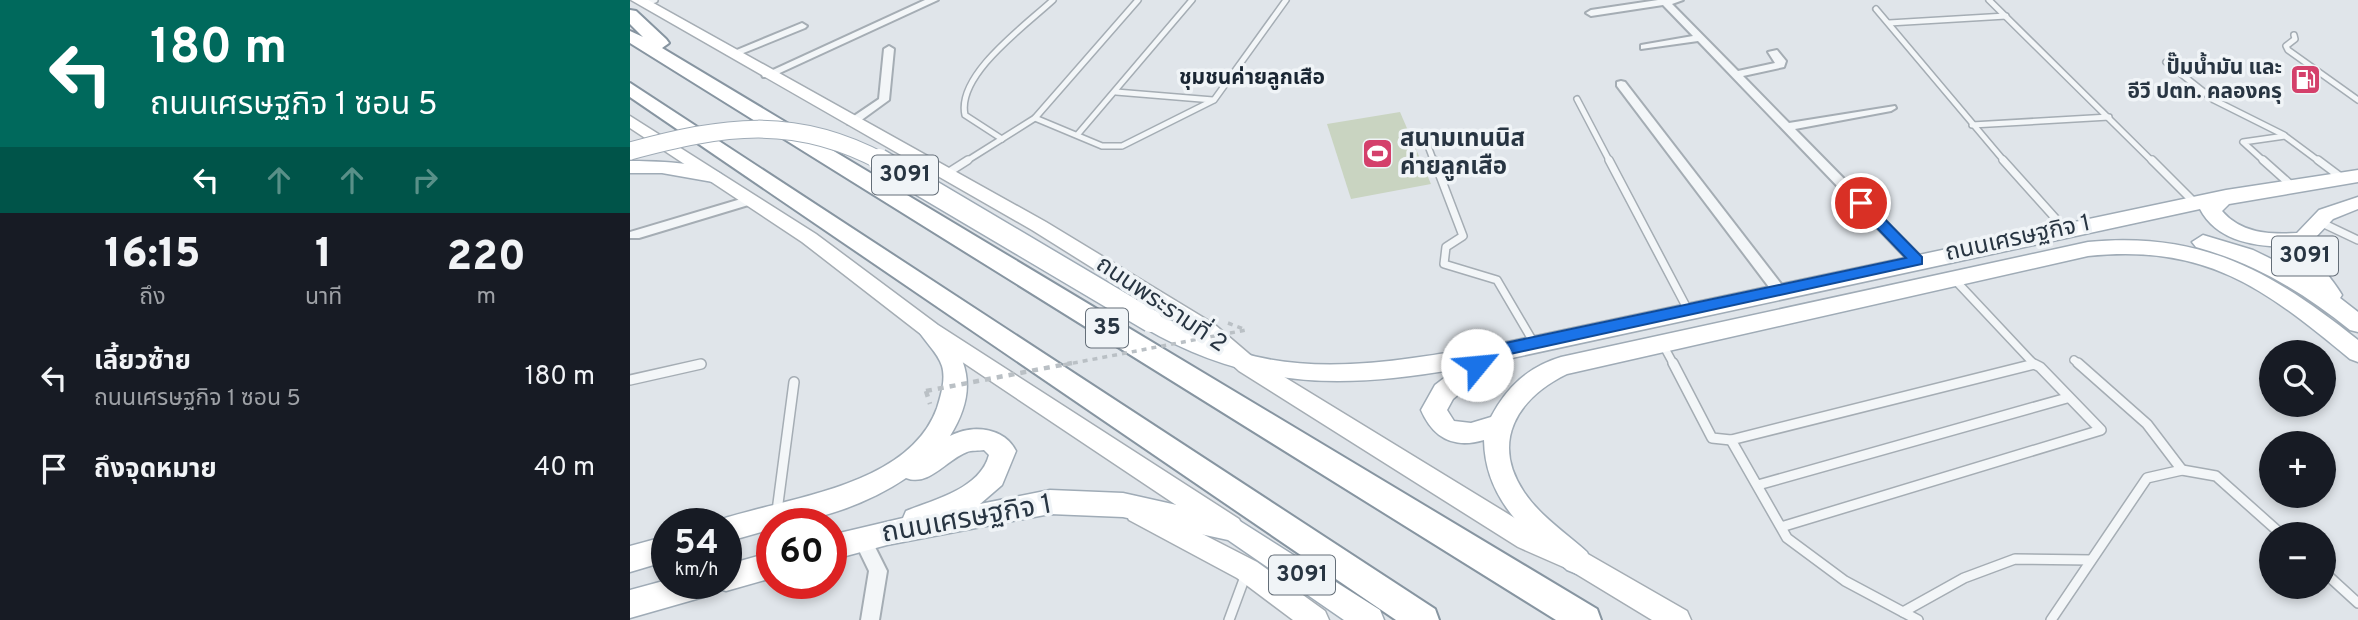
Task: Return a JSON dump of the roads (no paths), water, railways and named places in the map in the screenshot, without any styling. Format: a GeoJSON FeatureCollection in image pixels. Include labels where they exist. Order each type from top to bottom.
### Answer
{"type":"FeatureCollection","features":[{"type":"Feature","properties":{"kind":"highway"},"geometry":{"type":"LineString","coordinates":[[642,4],[697,78]]}},
{"type":"Feature","properties":{"kind":"highway","name":"ถนนพระรามที่ 2"},"geometry":{"type":"LineString","coordinates":[[630,36],[1585,620]]}},
{"type":"Feature","properties":{"kind":"highway"},"geometry":{"type":"LineString","coordinates":[[631,89],[1423,620]]}},
{"type":"Feature","properties":{"kind":"main road","name":"ถนนพระรามที่ 2"},"geometry":{"type":"LineString","coordinates":[[642,4],[1039,226],[1206,329],[1247,365],[1527,539],[1577,561],[1677,620]]}},
{"type":"Feature","properties":{"kind":"main road"},"geometry":{"type":"LineString","coordinates":[[630,121],[809,238],[930,330],[1235,530]]}},
{"type":"Feature","properties":{"kind":"main road","name":"ถนนเศรษฐกิจ 1"},"geometry":{"type":"LineString","coordinates":[[630,150],[674,139],[743,129],[807,132],[838,141],[873,157],[951,201],[1190,344],[1247,365],[1338,373],[1430,364],[1534,344],[2226,196],[2350,177]]}},
{"type":"Feature","properties":{"kind":"main road"},"geometry":{"type":"LineString","coordinates":[[630,167],[662,167],[713,176]]}},
{"type":"Feature","properties":{"kind":"main road"},"geometry":{"type":"LineString","coordinates":[[2226,196],[2210,210],[2218,222],[2249,238],[2274,242],[2303,239]]}},
{"type":"Feature","properties":{"kind":"main road","name":"3091"},"geometry":{"type":"LineString","coordinates":[[2358,203],[2334,209],[2316,220],[2303,239],[2305,261],[2342,308],[2358,323]]}},
{"type":"Feature","properties":{"kind":"main road"},"geometry":{"type":"LineString","coordinates":[[2040,235],[2114,228],[2206,243],[2276,269],[2335,304],[2358,323]]}},
{"type":"Feature","properties":{"kind":"main road","name":"ถนนเศรษฐกิจ 1"},"geometry":{"type":"LineString","coordinates":[[1577,561],[1515,500],[1498,464],[1495,438],[1499,424],[1513,398],[1545,372],[1661,342],[2104,246],[2137,246],[2188,253],[2266,283],[2302,306],[2358,353]]}},
{"type":"Feature","properties":{"kind":"main road","name":"ถนนเศรษฐกิจ 1"},"geometry":{"type":"LineString","coordinates":[[801,508],[857,492],[903,469],[934,438],[950,413],[955,383],[954,366],[930,330]]}},
{"type":"Feature","properties":{"kind":"main road"},"geometry":{"type":"LineString","coordinates":[[1496,351],[1444,392],[1434,410],[1443,425],[1462,435],[1480,434],[1499,424]]}},
{"type":"Feature","properties":{"kind":"main road"},"geometry":{"type":"LineString","coordinates":[[857,492],[903,478],[963,442],[989,440],[1003,451],[1000,469],[980,491],[869,538]]}},
{"type":"Feature","properties":{"kind":"main road","name":"ถนนเศรษฐกิจ 1"},"geometry":{"type":"LineString","coordinates":[[847,544],[1050,502],[1123,505],[1235,530],[1369,620]]}},
{"type":"Feature","properties":{"kind":"main road"},"geometry":{"type":"LineString","coordinates":[[1123,505],[1247,570],[1315,620]]}},
{"type":"Feature","properties":{"kind":"main road"},"geometry":{"type":"LineString","coordinates":[[630,559],[651,553]]}},
{"type":"Feature","properties":{"kind":"main road"},"geometry":{"type":"LineString","coordinates":[[630,604],[651,598]]}},
{"type":"Feature","properties":{"kind":"street"},"geometry":{"type":"LineString","coordinates":[[767,75],[933,0]]}},
{"type":"Feature","properties":{"kind":"street"},"geometry":{"type":"LineString","coordinates":[[1591,13],[1678,0]]}},
{"type":"Feature","properties":{"kind":"street"},"geometry":{"type":"LineString","coordinates":[[1664,1],[1917,261]]}},
{"type":"Feature","properties":{"kind":"street"},"geometry":{"type":"LineString","coordinates":[[732,54],[802,26]]}},
{"type":"Feature","properties":{"kind":"street"},"geometry":{"type":"LineString","coordinates":[[1645,47],[1700,38]]}},
{"type":"Feature","properties":{"kind":"street"},"geometry":{"type":"LineString","coordinates":[[852,122],[884,100],[889,49]]}},
{"type":"Feature","properties":{"kind":"street"},"geometry":{"type":"LineString","coordinates":[[1735,75],[1780,65],[1781,61],[1773,52]]}},
{"type":"Feature","properties":{"kind":"street"},"geometry":{"type":"LineString","coordinates":[[1621,84],[1780,292]]}},
{"type":"Feature","properties":{"kind":"street"},"geometry":{"type":"LineString","coordinates":[[1786,127],[1891,108]]}},
{"type":"Feature","properties":{"kind":"street"},"geometry":{"type":"LineString","coordinates":[[634,235],[751,200]]}},
{"type":"Feature","properties":{"kind":"street"},"geometry":{"type":"LineString","coordinates":[[869,538],[878,571],[870,620]]}},
{"type":"Feature","properties":{"kind":"lane"},"geometry":{"type":"LineString","coordinates":[[1002,139],[965,115],[962,105],[965,91],[977,74],[1053,0]]}},
{"type":"Feature","properties":{"kind":"lane"},"geometry":{"type":"LineString","coordinates":[[946,174],[1035,118],[1138,0]]}},
{"type":"Feature","properties":{"kind":"lane"},"geometry":{"type":"LineString","coordinates":[[1077,134],[1116,92],[1192,0]]}},
{"type":"Feature","properties":{"kind":"lane"},"geometry":{"type":"LineString","coordinates":[[1035,118],[1102,146],[1122,146],[1214,100],[1286,0]]}},
{"type":"Feature","properties":{"kind":"lane"},"geometry":{"type":"LineString","coordinates":[[1989,0],[2195,203]]}},
{"type":"Feature","properties":{"kind":"lane"},"geometry":{"type":"LineString","coordinates":[[1876,9],[1972,125],[2065,229]]}},
{"type":"Feature","properties":{"kind":"lane"},"geometry":{"type":"LineString","coordinates":[[1889,23],[2006,16]]}},
{"type":"Feature","properties":{"kind":"lane"},"geometry":{"type":"LineString","coordinates":[[2294,35],[2295,39],[2286,46],[2288,50],[2358,100]]}},
{"type":"Feature","properties":{"kind":"lane"},"geometry":{"type":"LineString","coordinates":[[2166,62],[2214,100],[2285,136],[2350,177]]}},
{"type":"Feature","properties":{"kind":"lane"},"geometry":{"type":"LineString","coordinates":[[1116,92],[1214,100]]}},
{"type":"Feature","properties":{"kind":"lane"},"geometry":{"type":"LineString","coordinates":[[1577,99],[1688,310]]}},
{"type":"Feature","properties":{"kind":"lane"},"geometry":{"type":"LineString","coordinates":[[1972,125],[2109,117]]}},
{"type":"Feature","properties":{"kind":"lane"},"geometry":{"type":"LineString","coordinates":[[2285,136],[2243,142],[2292,186]]}},
{"type":"Feature","properties":{"kind":"lane"},"geometry":{"type":"LineString","coordinates":[[1425,138],[1463,236],[1446,247],[1444,264],[1497,280],[1534,344]]}},
{"type":"Feature","properties":{"kind":"lane"},"geometry":{"type":"LineString","coordinates":[[2316,220],[2358,240]]}},
{"type":"Feature","properties":{"kind":"lane"},"geometry":{"type":"LineString","coordinates":[[1781,527],[2101,430],[1954,279]]}},
{"type":"Feature","properties":{"kind":"lane"},"geometry":{"type":"LineString","coordinates":[[1661,342],[1712,438],[1731,440],[2034,364]]}},
{"type":"Feature","properties":{"kind":"lane"},"geometry":{"type":"LineString","coordinates":[[2074,360],[2149,425],[2167,444],[2182,470]]}},
{"type":"Feature","properties":{"kind":"lane"},"geometry":{"type":"LineString","coordinates":[[630,380],[701,364]]}},
{"type":"Feature","properties":{"kind":"lane"},"geometry":{"type":"LineString","coordinates":[[778,508],[794,383]]}},
{"type":"Feature","properties":{"kind":"lane"},"geometry":{"type":"LineString","coordinates":[[1758,485],[2067,398]]}},
{"type":"Feature","properties":{"kind":"lane"},"geometry":{"type":"LineString","coordinates":[[1731,440],[1787,538],[1845,582],[1918,620]]}},
{"type":"Feature","properties":{"kind":"lane"},"geometry":{"type":"LineString","coordinates":[[2050,620],[2147,478],[2182,470],[2216,476],[2268,522]]}},
{"type":"Feature","properties":{"kind":"lane"},"geometry":{"type":"LineString","coordinates":[[1903,612],[1964,578],[2015,559],[2091,560]]}},
{"type":"Feature","properties":{"kind":"lane"},"geometry":{"type":"LineString","coordinates":[[1229,620],[1247,570]]}},
{"type":"Feature","properties":{"kind":"lane"},"geometry":{"type":"LineString","coordinates":[[2336,583],[2358,603]]}},
{"type":"Feature","properties":{"kind":"place","name":"ปั๊มน้ำมัน และ อีวี ปตท. คลองครุ"},"geometry":{"type":"Point","coordinates":[2305,80]}},
{"type":"Feature","properties":{"kind":"place","name":"สนามเทนนิส ค่ายลูกเสือ"},"geometry":{"type":"Point","coordinates":[1377,154]}},
{"type":"Feature","properties":{"kind":"district","name":"ชุมชนค่ายลูกเสือ"},"geometry":{"type":"Point","coordinates":[1252,78]}}]}
